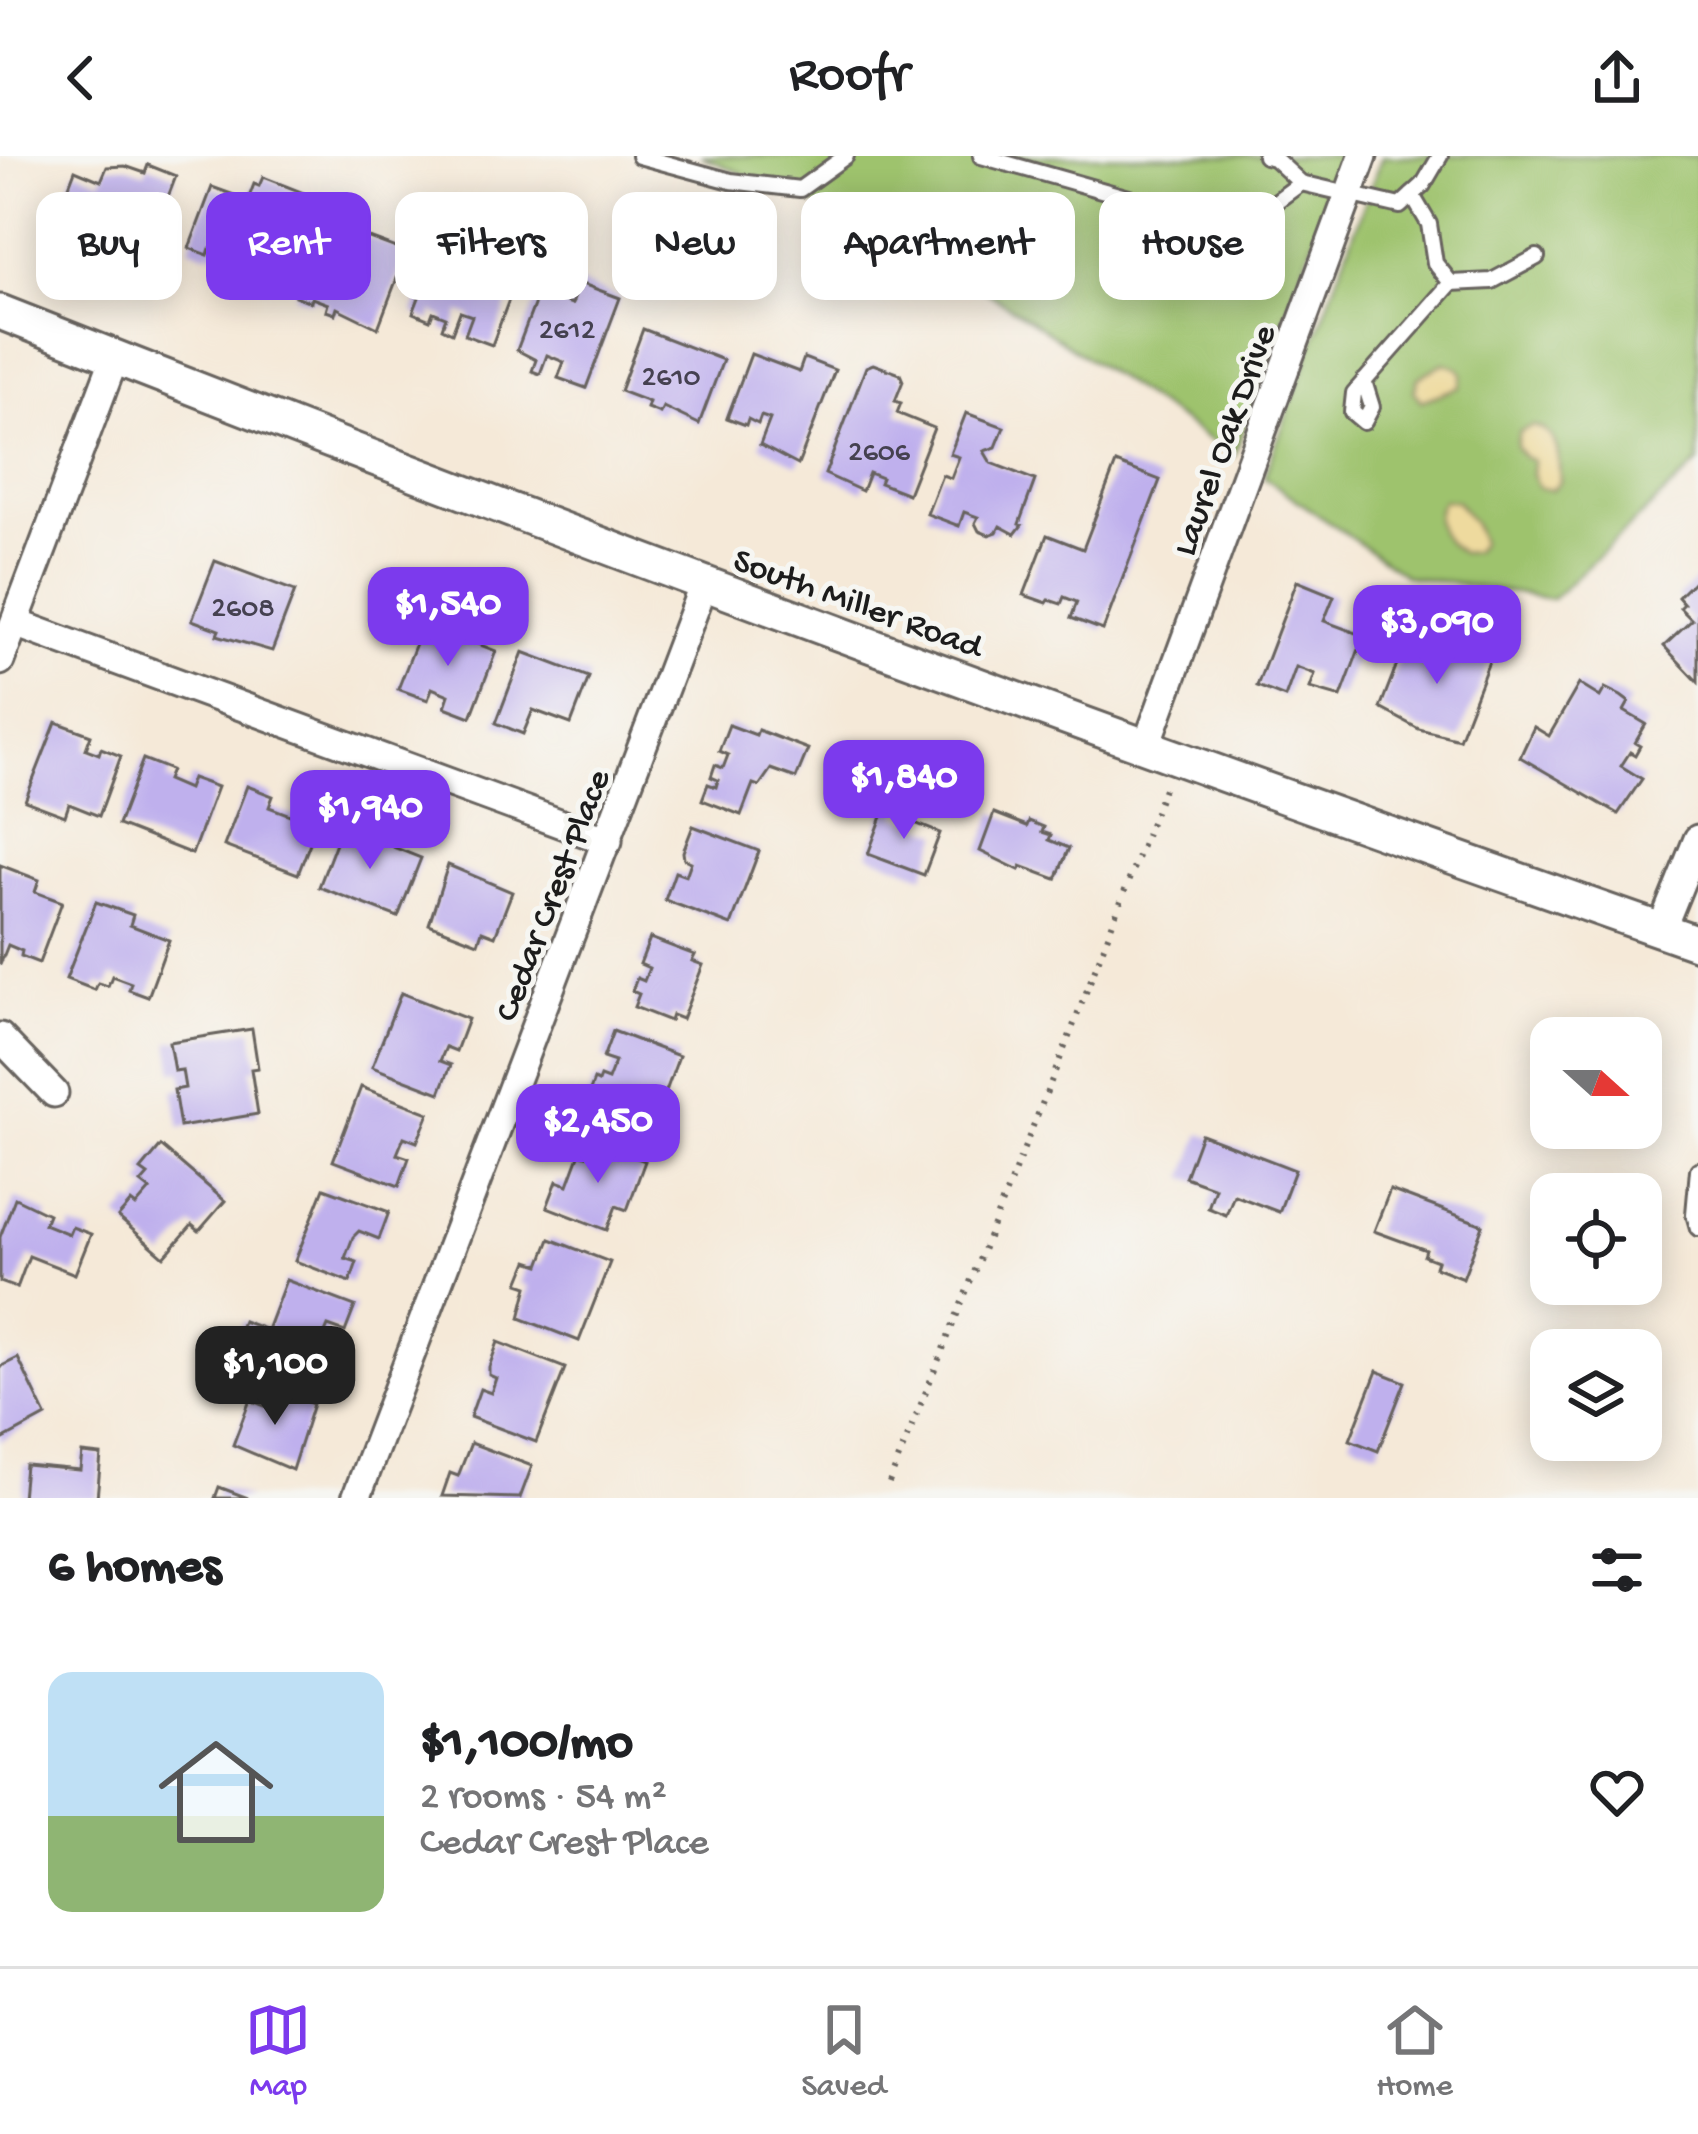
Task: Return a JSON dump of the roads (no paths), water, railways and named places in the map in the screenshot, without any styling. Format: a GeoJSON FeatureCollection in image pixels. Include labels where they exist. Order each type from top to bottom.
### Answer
{"type":"FeatureCollection","features":[{"type":"Feature","properties":{"kind":"street","name":"Laurel Oak Drive"},"geometry":{"type":"LineString","coordinates":[[1161,752],[1363,156]]}},
{"type":"Feature","properties":{"kind":"street","name":"South Miller Road"},"geometry":{"type":"LineString","coordinates":[[0,312],[704,584],[1698,943]]}},
{"type":"Feature","properties":{"kind":"street"},"geometry":{"type":"LineString","coordinates":[[0,661],[115,357]]}},
{"type":"Feature","properties":{"kind":"street","name":"Cedar Crest Place"},"geometry":{"type":"LineString","coordinates":[[356,1498],[704,584]]}},
{"type":"Feature","properties":{"kind":"street"},"geometry":{"type":"LineString","coordinates":[[14,622],[608,841]]}},
{"type":"Feature","properties":{"kind":"street"},"geometry":{"type":"LineString","coordinates":[[1661,930],[1698,839]]}},
{"type":"Feature","properties":{"kind":"street"},"geometry":{"type":"LineString","coordinates":[[0,1037],[54,1093]]}},
{"type":"Feature","properties":{"kind":"lane"},"geometry":{"type":"LineString","coordinates":[[640,156],[731,181],[800,189],[846,156]]}},
{"type":"Feature","properties":{"kind":"lane"},"geometry":{"type":"LineString","coordinates":[[981,156],[1207,220],[1252,219],[1301,182]]}},
{"type":"Feature","properties":{"kind":"lane"},"geometry":{"type":"LineString","coordinates":[[1265,156],[1274,158],[1301,182],[1400,206],[1424,184],[1440,156]]}},
{"type":"Feature","properties":{"kind":"lane"},"geometry":{"type":"LineString","coordinates":[[1412,195],[1429,224],[1435,263],[1451,283]]}},
{"type":"Feature","properties":{"kind":"lane"},"geometry":{"type":"LineString","coordinates":[[1364,381],[1451,283],[1492,281],[1537,257]]}},
{"type":"Feature","properties":{"kind":"lane"},"geometry":{"type":"LineString","coordinates":[[1698,1170],[1694,1214],[1698,1228]]}}]}
